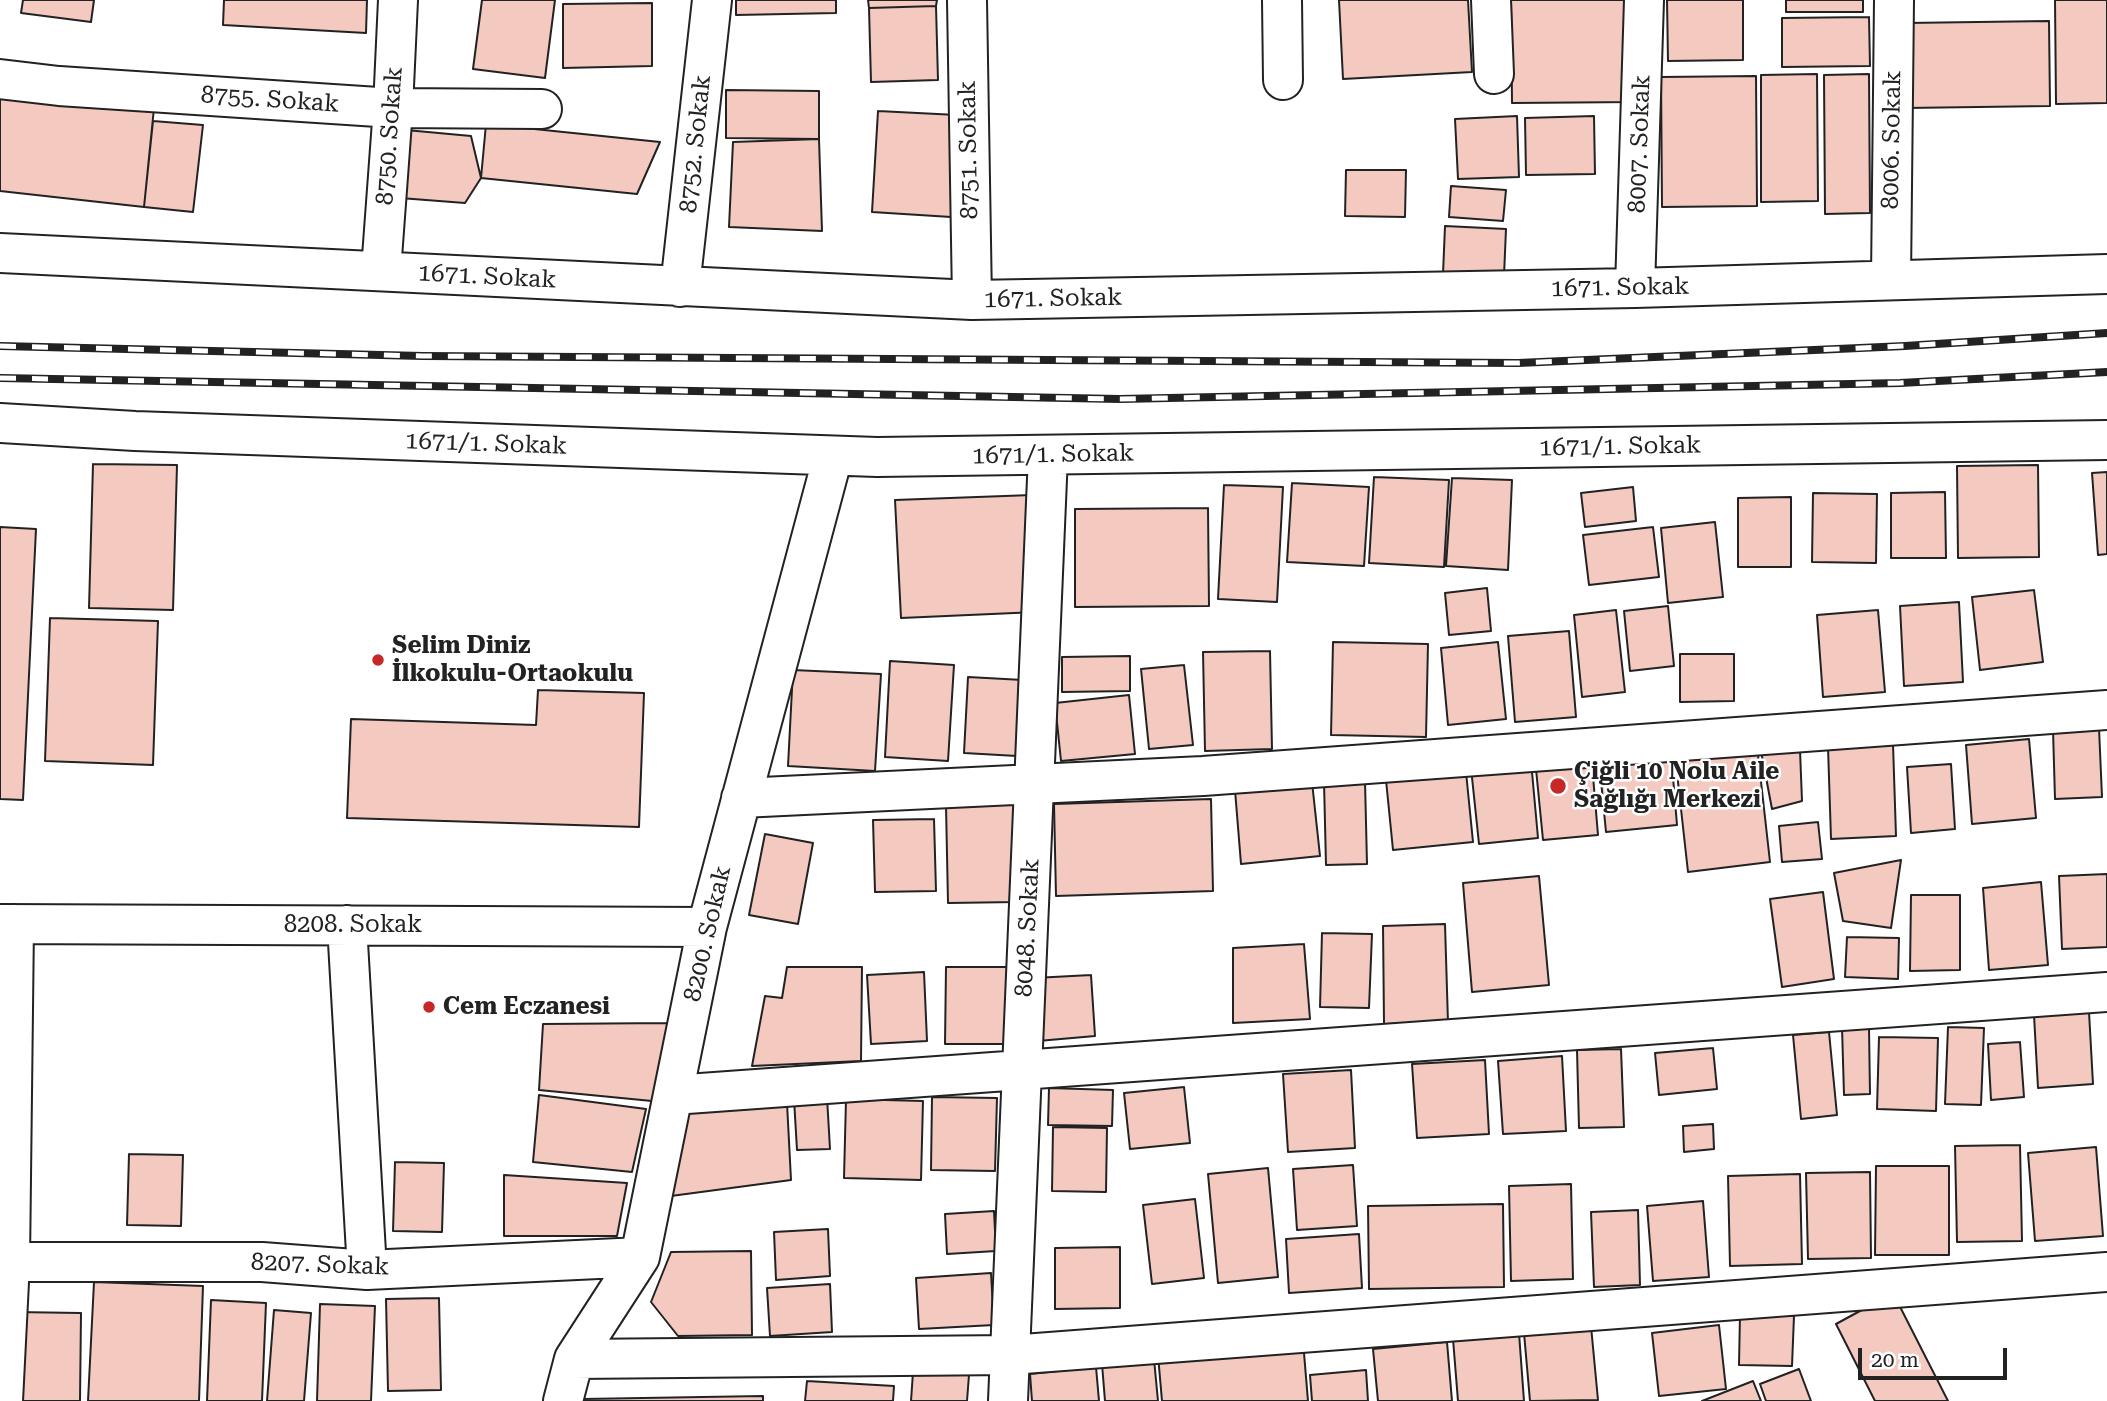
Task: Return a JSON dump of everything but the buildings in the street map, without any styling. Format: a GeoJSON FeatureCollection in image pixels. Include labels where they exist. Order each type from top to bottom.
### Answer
{"type":"FeatureCollection","features":[{"type":"Feature","properties":{"kind":"street","name":"8750. Sokak"},"geometry":{"type":"LineString","coordinates":[[381,271],[398,0]]}},
{"type":"Feature","properties":{"kind":"street","name":"8752. Sokak"},"geometry":{"type":"LineString","coordinates":[[680,287],[712,0]]}},
{"type":"Feature","properties":{"kind":"street","name":"8751. Sokak"},"geometry":{"type":"LineString","coordinates":[[967,0],[972,300]]}},
{"type":"Feature","properties":{"kind":"street"},"geometry":{"type":"LineString","coordinates":[[1282,0],[1283,79]]}},
{"type":"Feature","properties":{"kind":"street"},"geometry":{"type":"LineString","coordinates":[[1491,0],[1494,74]]}},
{"type":"Feature","properties":{"kind":"street","name":"8007. Sokak"},"geometry":{"type":"LineString","coordinates":[[1636,288],[1644,0]]}},
{"type":"Feature","properties":{"kind":"street","name":"8006. Sokak"},"geometry":{"type":"LineString","coordinates":[[1891,279],[1894,0]]}},
{"type":"Feature","properties":{"kind":"street","name":"8755. Sokak"},"geometry":{"type":"LineString","coordinates":[[0,79],[59,86],[393,108],[541,109]]}},
{"type":"Feature","properties":{"kind":"street","name":"1671. Sokak"},"geometry":{"type":"LineString","coordinates":[[0,253],[972,300],[1636,288],[2107,274]]}},
{"type":"Feature","properties":{"kind":"street","name":"1671/1. Sokak"},"geometry":{"type":"LineString","coordinates":[[0,423],[135,431],[877,457],[2107,440]]}},
{"type":"Feature","properties":{"kind":"street","name":"8048. Sokak"},"geometry":{"type":"LineString","coordinates":[[1008,1401],[1048,455]]}},
{"type":"Feature","properties":{"kind":"street","name":"8200. Sokak"},"geometry":{"type":"LineString","coordinates":[[563,1401],[574,1359],[640,1257],[707,927],[833,456]]}},
{"type":"Feature","properties":{"kind":"street"},"geometry":{"type":"LineString","coordinates":[[741,798],[1203,776],[2107,710]]}},
{"type":"Feature","properties":{"kind":"street"},"geometry":{"type":"LineString","coordinates":[[3,1401],[7,924]]}},
{"type":"Feature","properties":{"kind":"street","name":"8208. Sokak"},"geometry":{"type":"LineString","coordinates":[[7,924],[707,927]]}},
{"type":"Feature","properties":{"kind":"street"},"geometry":{"type":"LineString","coordinates":[[347,925],[367,1270]]}},
{"type":"Feature","properties":{"kind":"street"},"geometry":{"type":"LineString","coordinates":[[673,1096],[2107,992]]}},
{"type":"Feature","properties":{"kind":"street","name":"8207. Sokak"},"geometry":{"type":"LineString","coordinates":[[5,1262],[262,1262],[367,1270],[640,1257]]}},
{"type":"Feature","properties":{"kind":"street"},"geometry":{"type":"LineString","coordinates":[[574,1359],[1010,1355],[2107,1272]]}},
{"type":"Feature","properties":{"kind":"railway"},"geometry":{"type":"LineString","coordinates":[[0,346],[423,356],[1518,363],[1905,346],[2107,333]]}},
{"type":"Feature","properties":{"kind":"railway"},"geometry":{"type":"LineString","coordinates":[[0,378],[1120,399],[1900,383],[2107,372]]}},
{"type":"Feature","properties":{"kind":"place","name":"Selim Diniz İlkokulu-Ortaokulu"},"geometry":{"type":"Point","coordinates":[378,660]}},
{"type":"Feature","properties":{"kind":"place","name":"Çiğli 10 Nolu Aile Sağlığı Merkezi"},"geometry":{"type":"Point","coordinates":[1558,786]}},
{"type":"Feature","properties":{"kind":"place","name":"Cem Eczanesi"},"geometry":{"type":"Point","coordinates":[429,1007]}}]}
